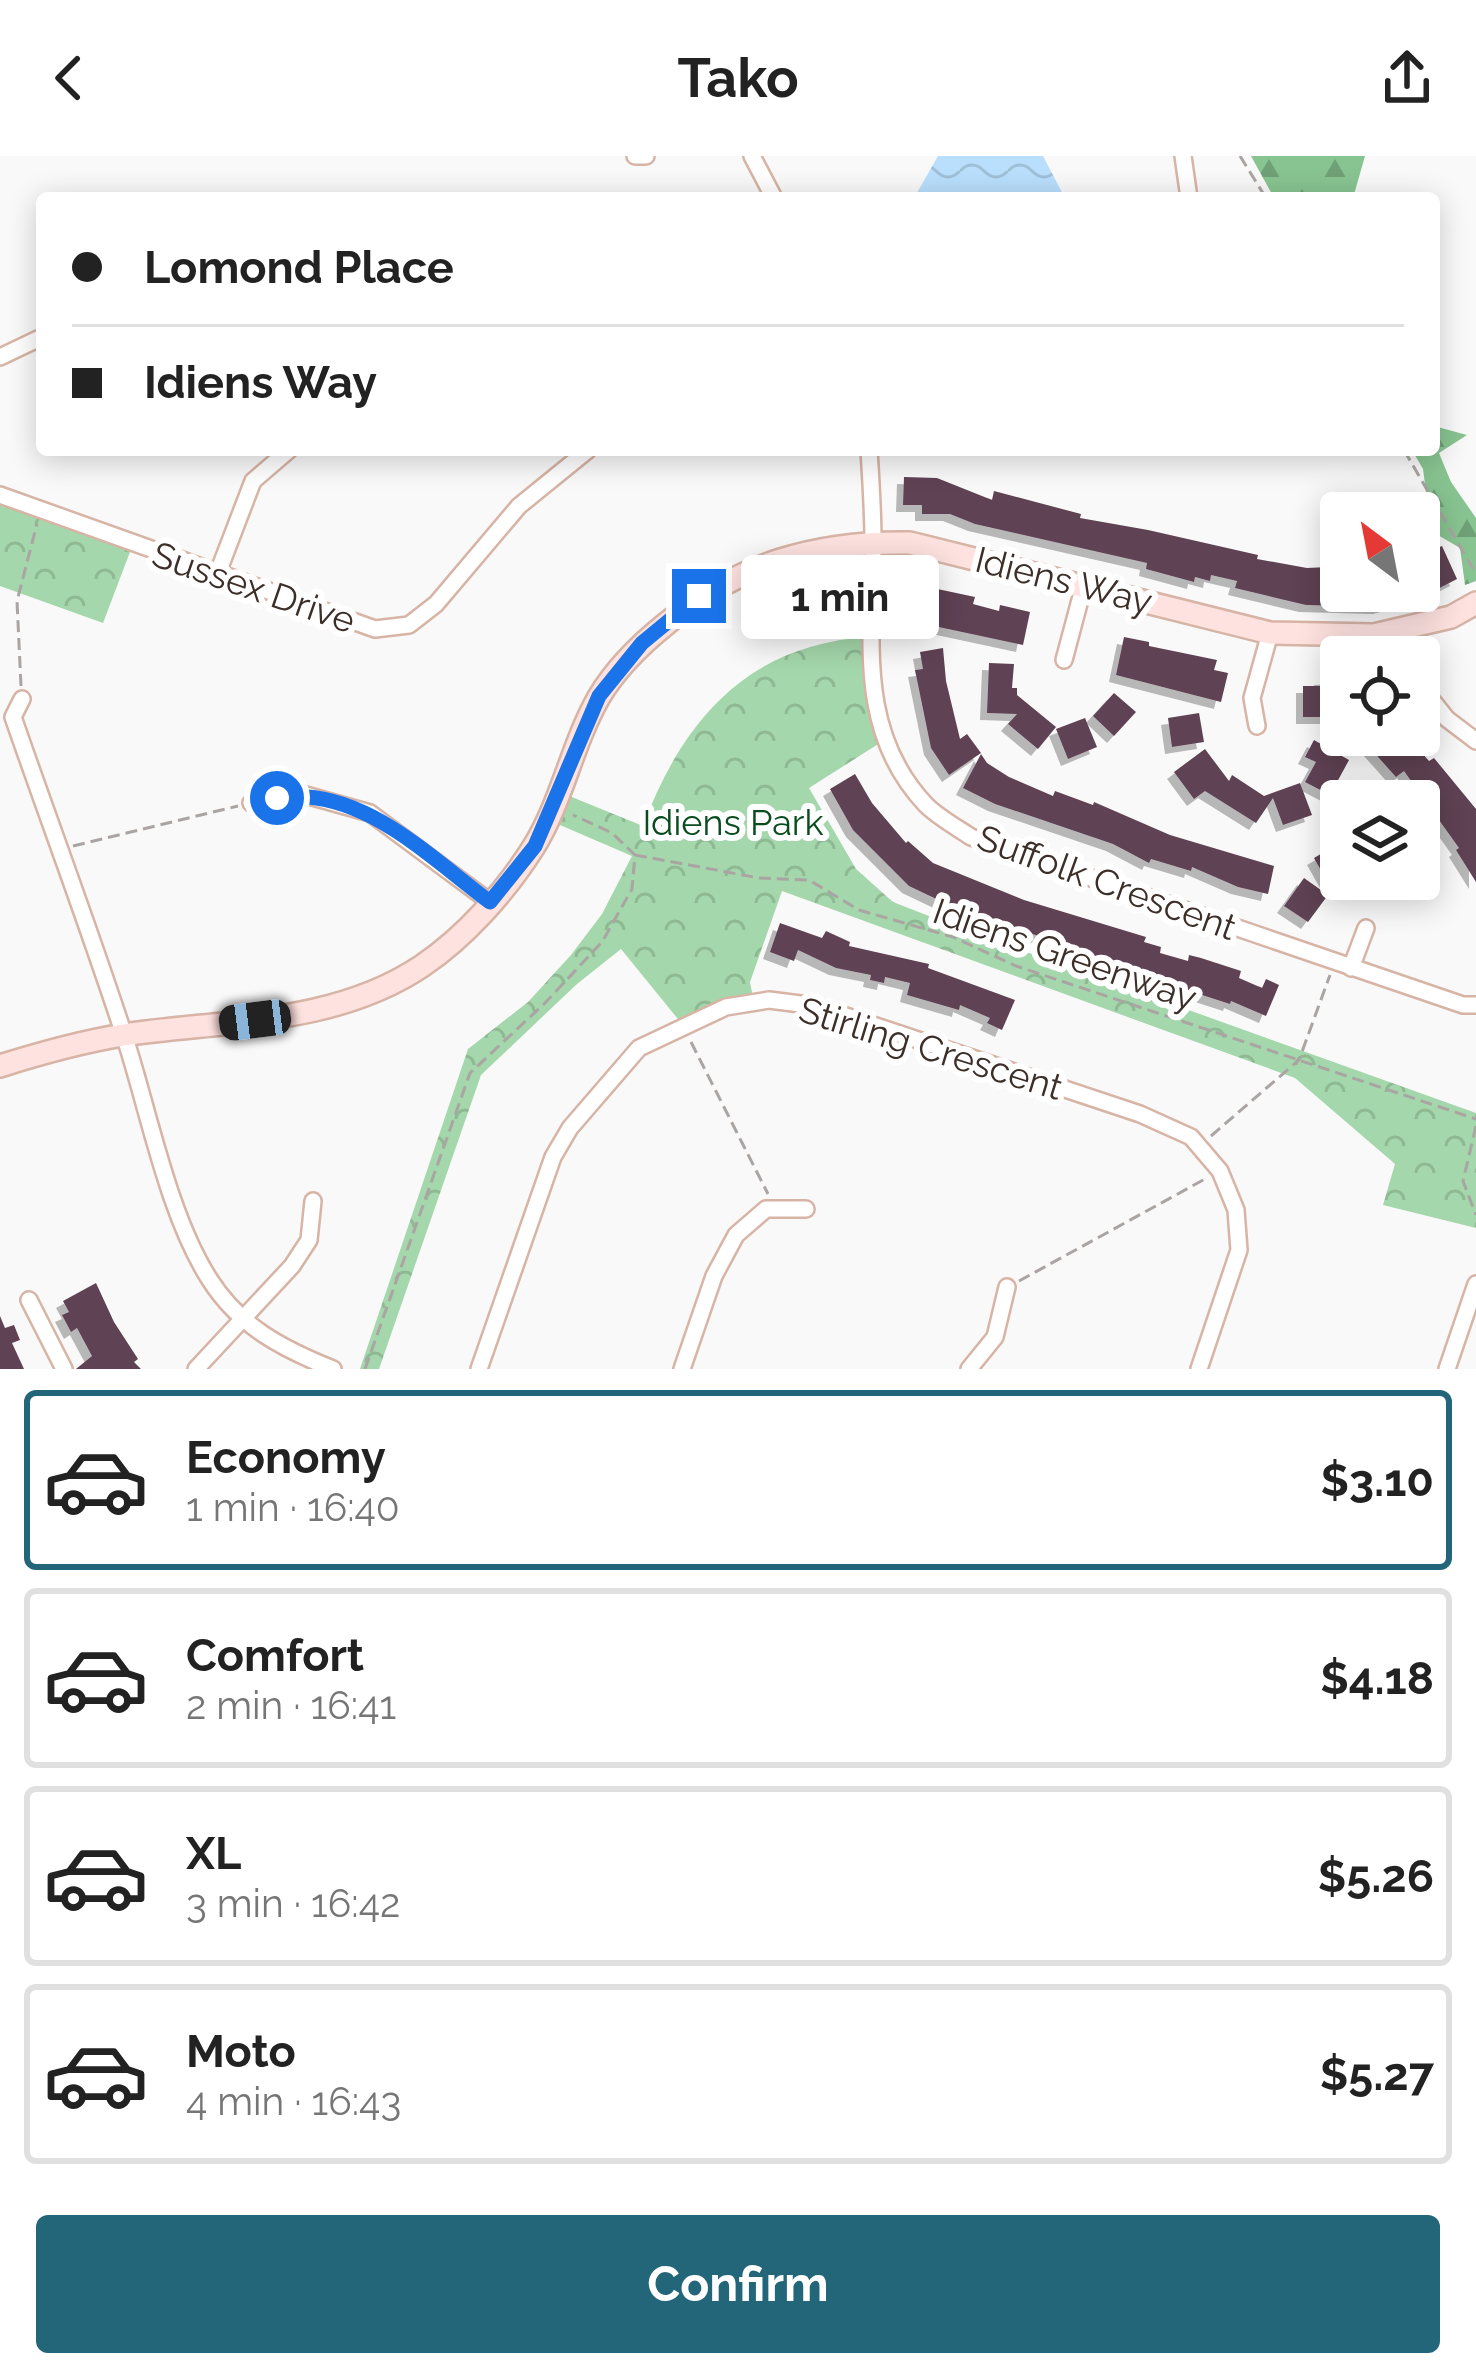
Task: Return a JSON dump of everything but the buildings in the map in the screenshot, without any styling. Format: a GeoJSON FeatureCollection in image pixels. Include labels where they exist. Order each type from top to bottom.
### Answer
{"type":"FeatureCollection","features":[{"type":"Feature","properties":{"kind":"street"},"geometry":{"type":"LineString","coordinates":[[635,156],[646,156]]}},
{"type":"Feature","properties":{"kind":"street"},"geometry":{"type":"LineString","coordinates":[[752,156],[771,192]]}},
{"type":"Feature","properties":{"kind":"street"},"geometry":{"type":"LineString","coordinates":[[1183,156],[1188,192]]}},
{"type":"Feature","properties":{"kind":"street"},"geometry":{"type":"LineString","coordinates":[[0,356],[36,340]]}},
{"type":"Feature","properties":{"kind":"street"},"geometry":{"type":"LineString","coordinates":[[217,575],[253,482],[282,456]]}},
{"type":"Feature","properties":{"kind":"street","name":"Sussex Drive"},"geometry":{"type":"LineString","coordinates":[[0,495],[375,629],[409,625],[436,604],[519,506],[581,456]]}},
{"type":"Feature","properties":{"kind":"street","name":"Suffolk Crescent"},"geometry":{"type":"LineString","coordinates":[[869,456],[870,670],[877,723],[899,769],[927,806],[971,837],[1462,1005],[1476,1005]]}},
{"type":"Feature","properties":{"kind":"street","name":"Idiens Way"},"geometry":{"type":"LineString","coordinates":[[0,1066],[124,1035],[299,1014],[365,996],[419,968],[458,939],[535,846],[599,696],[642,643],[699,596],[758,565],[808,550],[910,543],[1270,633],[1374,635],[1451,617],[1476,603]]}},
{"type":"Feature","properties":{"kind":"street"},"geometry":{"type":"LineString","coordinates":[[1064,660],[1084,585]]}},
{"type":"Feature","properties":{"kind":"street"},"geometry":{"type":"LineString","coordinates":[[1398,629],[1400,636]]}},
{"type":"Feature","properties":{"kind":"street"},"geometry":{"type":"LineString","coordinates":[[1257,726],[1252,698],[1270,633]]}},
{"type":"Feature","properties":{"kind":"street"},"geometry":{"type":"LineString","coordinates":[[22,700],[13,717],[124,1035],[186,1234],[210,1281],[242,1320],[281,1349],[333,1369]]}},
{"type":"Feature","properties":{"kind":"street"},"geometry":{"type":"LineString","coordinates":[[1440,710],[1476,741]]}},
{"type":"Feature","properties":{"kind":"street"},"geometry":{"type":"LineString","coordinates":[[251,803],[302,794],[370,813],[490,902]]}},
{"type":"Feature","properties":{"kind":"street"},"geometry":{"type":"LineString","coordinates":[[1343,965],[1366,928]]}},
{"type":"Feature","properties":{"kind":"street","name":"Stirling Crescent"},"geometry":{"type":"LineString","coordinates":[[479,1369],[543,1185],[570,1128],[639,1048],[726,1006],[769,1000],[816,1006],[1140,1114],[1174,1127],[1199,1146],[1220,1171],[1236,1210],[1240,1250],[1199,1369]]}},
{"type":"Feature","properties":{"kind":"street"},"geometry":{"type":"LineString","coordinates":[[196,1369],[292,1266],[309,1240],[313,1202]]}},
{"type":"Feature","properties":{"kind":"street"},"geometry":{"type":"LineString","coordinates":[[682,1369],[715,1276],[736,1234],[766,1209],[806,1209]]}},
{"type":"Feature","properties":{"kind":"street"},"geometry":{"type":"LineString","coordinates":[[1447,1369],[1476,1284]]}},
{"type":"Feature","properties":{"kind":"street"},"geometry":{"type":"LineString","coordinates":[[969,1369],[995,1337],[1006,1287]]}},
{"type":"Feature","properties":{"kind":"street"},"geometry":{"type":"LineString","coordinates":[[29,1300],[64,1369]]}},
{"type":"Feature","properties":{"kind":"path"},"geometry":{"type":"LineString","coordinates":[[1240,156],[1262,192]]}},
{"type":"Feature","properties":{"kind":"path"},"geometry":{"type":"LineString","coordinates":[[1407,456],[1476,574]]}},
{"type":"Feature","properties":{"kind":"path"},"geometry":{"type":"LineString","coordinates":[[22,700],[17,601],[41,510]]}},
{"type":"Feature","properties":{"kind":"path"},"geometry":{"type":"LineString","coordinates":[[59,850],[251,803]]}},
{"type":"Feature","properties":{"kind":"path","name":"Idiens Greenway"},"geometry":{"type":"LineString","coordinates":[[551,805],[612,833],[635,855],[759,878],[809,880],[859,910],[953,937],[1016,966],[1476,1122]]}},
{"type":"Feature","properties":{"kind":"path"},"geometry":{"type":"LineString","coordinates":[[365,1369],[470,1073],[545,1004],[602,942],[632,890],[635,855]]}},
{"type":"Feature","properties":{"kind":"path"},"geometry":{"type":"LineString","coordinates":[[1199,1146],[1299,1060],[1343,965]]}},
{"type":"Feature","properties":{"kind":"path"},"geometry":{"type":"LineString","coordinates":[[682,1024],[775,1209]]}},
{"type":"Feature","properties":{"kind":"path"},"geometry":{"type":"LineString","coordinates":[[1476,1122],[1463,1181],[1476,1215]]}},
{"type":"Feature","properties":{"kind":"path"},"geometry":{"type":"LineString","coordinates":[[1006,1287],[1220,1171]]}},
{"type":"Feature","properties":{"kind":"green space"},"geometry":{"type":"Polygon","coordinates":[[[1251,156],[1365,156],[1355,192],[1271,192],[1251,156]]]}},
{"type":"Feature","properties":{"kind":"green space"},"geometry":{"type":"Polygon","coordinates":[[[1440,428],[1467,435],[1440,452],[1440,428]]]}},
{"type":"Feature","properties":{"kind":"green space"},"geometry":{"type":"Polygon","coordinates":[[[1440,455],[1451,482],[1476,518],[1476,581],[1465,585],[1460,548],[1440,536],[1440,492],[1426,492],[1415,456],[1440,455]]]}},
{"type":"Feature","properties":{"kind":"green space"},"geometry":{"type":"Polygon","coordinates":[[[0,495],[133,544],[103,623],[0,586],[0,495]]]}},
{"type":"Feature","properties":{"kind":"green space","name":"Idiens Park"},"geometry":{"type":"Polygon","coordinates":[[[869,637],[883,741],[809,788],[856,869],[893,902],[1476,1113],[1476,1228],[1383,1205],[1395,1164],[1295,1078],[782,891],[750,982],[754,1003],[682,1024],[621,949],[481,1075],[379,1369],[360,1369],[468,1049],[528,1002],[571,955],[602,914],[632,856],[546,819],[557,791],[643,826],[678,752],[726,694],[789,654],[869,637]]]}},
{"type":"Feature","properties":{"kind":"water"},"geometry":{"type":"Polygon","coordinates":[[[938,156],[1043,156],[1062,192],[917,192],[938,156]]]}},
{"type":"Feature","properties":{"kind":"route"},"geometry":{"type":"LineString","coordinates":[[277,798],[302,794],[370,813],[490,902],[535,846],[599,696],[642,643],[699,596]]}}]}
